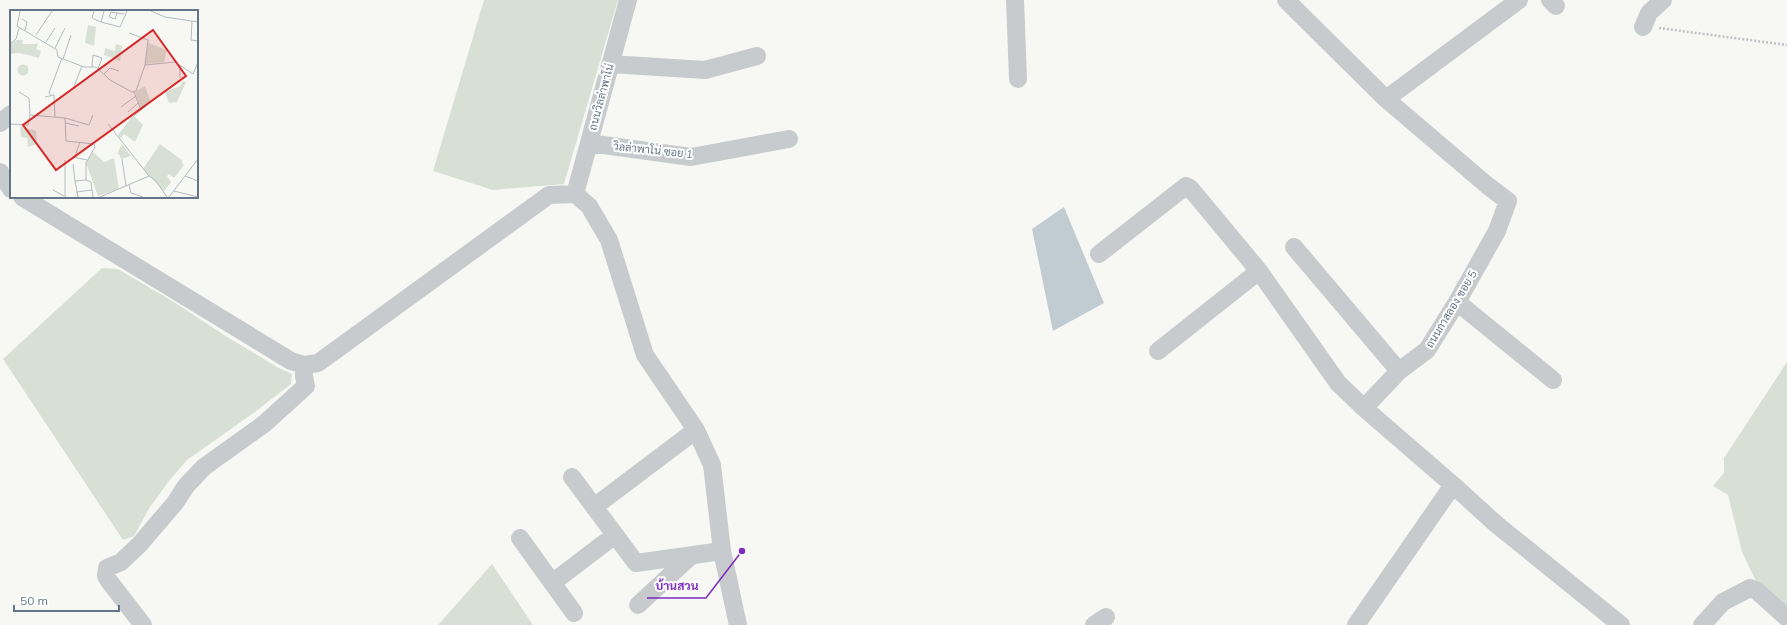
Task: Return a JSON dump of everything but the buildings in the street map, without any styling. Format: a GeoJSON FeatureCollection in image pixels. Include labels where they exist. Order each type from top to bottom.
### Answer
{"type":"FeatureCollection","features":[{"type":"Feature","properties":{"kind":"street","name":"ถนนวิลล่าพาโน่"},"geometry":{"type":"LineString","coordinates":[[575,194],[628,0]]}},
{"type":"Feature","properties":{"kind":"street"},"geometry":{"type":"LineString","coordinates":[[1014,0],[1018,79]]}},
{"type":"Feature","properties":{"kind":"street","name":"ถนนกาสลอง ซอย 5"},"geometry":{"type":"LineString","coordinates":[[1286,0],[1386,99],[1488,186],[1508,201],[1497,231],[1457,302],[1427,350],[1399,372],[1364,408]]}},
{"type":"Feature","properties":{"kind":"street"},"geometry":{"type":"LineString","coordinates":[[1386,99],[1519,0]]}},
{"type":"Feature","properties":{"kind":"street"},"geometry":{"type":"LineString","coordinates":[[1643,27],[1649,13],[1663,0]]}},
{"type":"Feature","properties":{"kind":"street"},"geometry":{"type":"LineString","coordinates":[[610,64],[705,70],[757,56]]}},
{"type":"Feature","properties":{"kind":"street"},"geometry":{"type":"LineString","coordinates":[[0,123],[10,115]]}},
{"type":"Feature","properties":{"kind":"street","name":"วิลล่าพาโน่ ซอย 1"},"geometry":{"type":"LineString","coordinates":[[589,143],[691,157],[788,139]]}},
{"type":"Feature","properties":{"kind":"street"},"geometry":{"type":"LineString","coordinates":[[0,172],[10,187]]}},
{"type":"Feature","properties":{"kind":"street"},"geometry":{"type":"LineString","coordinates":[[1099,254],[1186,186],[1190,188],[1258,272],[1338,383],[1364,408],[1496,524],[1621,625]]}},
{"type":"Feature","properties":{"kind":"street"},"geometry":{"type":"LineString","coordinates":[[24,198],[291,361],[304,364],[318,363],[549,195],[575,194],[589,206],[609,240],[645,355],[696,430],[712,465],[722,550],[738,625]]}},
{"type":"Feature","properties":{"kind":"street"},"geometry":{"type":"LineString","coordinates":[[1294,248],[1399,372]]}},
{"type":"Feature","properties":{"kind":"street"},"geometry":{"type":"LineString","coordinates":[[1158,351],[1258,272]]}},
{"type":"Feature","properties":{"kind":"street"},"geometry":{"type":"LineString","coordinates":[[1457,302],[1553,380]]}},
{"type":"Feature","properties":{"kind":"street"},"geometry":{"type":"LineString","coordinates":[[143,625],[109,581],[106,576],[107,568],[121,562],[139,545],[175,503],[186,486],[204,467],[264,424],[306,386],[304,364]]}},
{"type":"Feature","properties":{"kind":"street"},"geometry":{"type":"LineString","coordinates":[[594,507],[696,430]]}},
{"type":"Feature","properties":{"kind":"street"},"geometry":{"type":"LineString","coordinates":[[572,477],[636,563],[722,550]]}},
{"type":"Feature","properties":{"kind":"street"},"geometry":{"type":"LineString","coordinates":[[1356,625],[1453,485]]}},
{"type":"Feature","properties":{"kind":"street"},"geometry":{"type":"LineString","coordinates":[[552,583],[615,535]]}},
{"type":"Feature","properties":{"kind":"street"},"geometry":{"type":"LineString","coordinates":[[520,538],[574,613]]}},
{"type":"Feature","properties":{"kind":"street"},"geometry":{"type":"LineString","coordinates":[[638,605],[692,555]]}},
{"type":"Feature","properties":{"kind":"street"},"geometry":{"type":"LineString","coordinates":[[1702,625],[1723,602],[1750,588],[1757,591],[1787,618]]}},
{"type":"Feature","properties":{"kind":"path"},"geometry":{"type":"LineString","coordinates":[[1643,27],[1787,45]]}},
{"type":"Feature","properties":{"kind":"shaded area"},"geometry":{"type":"Polygon","coordinates":[[[484,0],[618,0],[564,184],[493,190],[433,171],[484,0]]]}},
{"type":"Feature","properties":{"kind":"shaded area"},"geometry":{"type":"Polygon","coordinates":[[[1064,207],[1104,303],[1053,331],[1032,229],[1064,207]]]}},
{"type":"Feature","properties":{"kind":"shaded area"},"geometry":{"type":"Polygon","coordinates":[[[102,268],[118,269],[174,302],[224,335],[277,367],[292,374],[291,384],[255,412],[187,460],[150,507],[134,536],[123,540],[3,359],[102,268]]]}},
{"type":"Feature","properties":{"kind":"shaded area"},"geometry":{"type":"Polygon","coordinates":[[[1787,362],[1787,608],[1756,581],[1742,552],[1728,495],[1713,486],[1724,473],[1724,458],[1787,362]]]}},
{"type":"Feature","properties":{"kind":"shaded area"},"geometry":{"type":"Polygon","coordinates":[[[492,564],[533,625],[438,625],[492,564]]]}},
{"type":"Feature","properties":{"kind":"place","name":"บ้านสวน"},"geometry":{"type":"Point","coordinates":[742,551]}}]}
